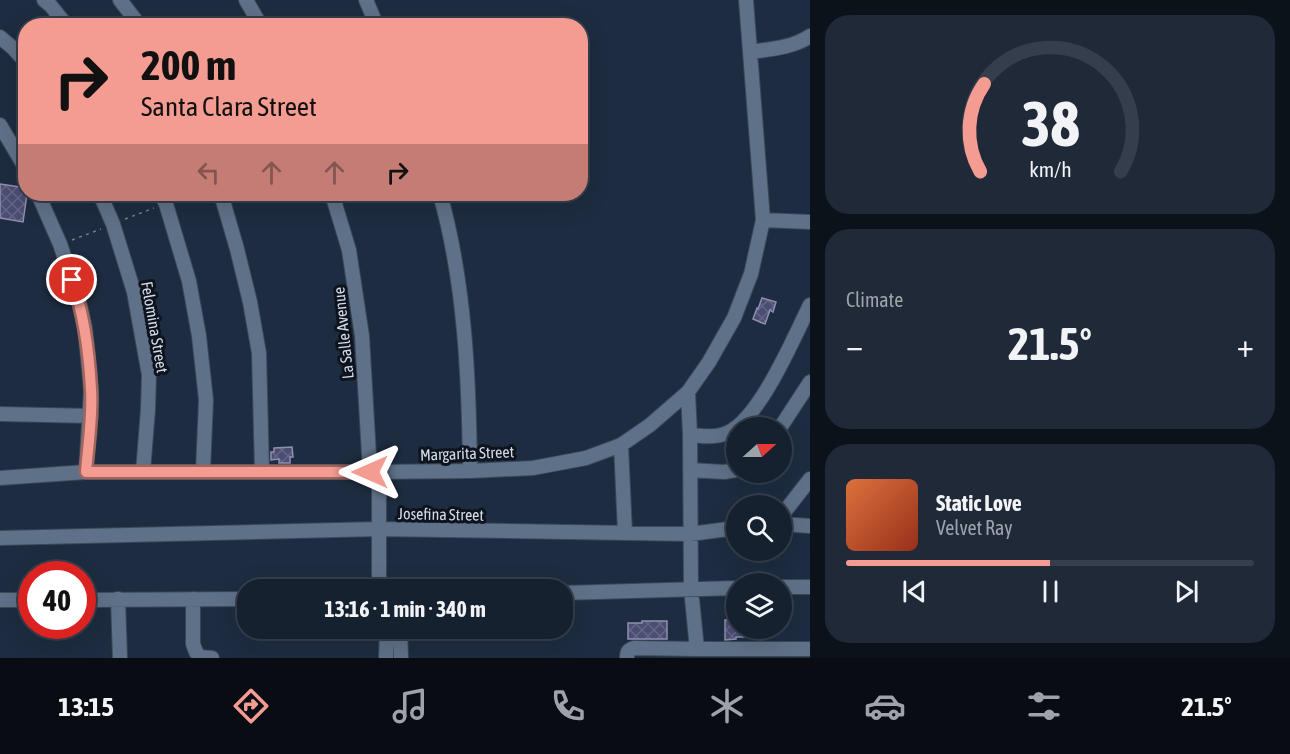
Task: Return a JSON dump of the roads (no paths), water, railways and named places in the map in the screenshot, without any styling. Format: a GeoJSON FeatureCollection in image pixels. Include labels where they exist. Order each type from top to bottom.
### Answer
{"type":"FeatureCollection","features":[{"type":"Feature","properties":{"kind":"street"},"geometry":{"type":"LineString","coordinates":[[44,0],[61,18]]}},
{"type":"Feature","properties":{"kind":"street"},"geometry":{"type":"LineString","coordinates":[[120,0],[134,18]]}},
{"type":"Feature","properties":{"kind":"street"},"geometry":{"type":"LineString","coordinates":[[246,0],[256,18]]}},
{"type":"Feature","properties":{"kind":"street"},"geometry":{"type":"LineString","coordinates":[[366,0],[374,18]]}},
{"type":"Feature","properties":{"kind":"street","name":"Margarita Street"},"geometry":{"type":"LineString","coordinates":[[0,478],[86,472],[374,472],[533,468],[586,458],[621,445],[650,425],[688,392],[709,362],[734,318],[751,274],[763,220],[746,0]]}},
{"type":"Feature","properties":{"kind":"street"},"geometry":{"type":"LineString","coordinates":[[750,52],[786,47],[810,36]]}},
{"type":"Feature","properties":{"kind":"street"},"geometry":{"type":"LineString","coordinates":[[0,37],[18,53]]}},
{"type":"Feature","properties":{"kind":"street"},"geometry":{"type":"LineString","coordinates":[[0,125],[18,155]]}},
{"type":"Feature","properties":{"kind":"street"},"geometry":{"type":"LineString","coordinates":[[41,201],[60,244],[78,297],[84,328],[91,390],[86,472]]}},
{"type":"Feature","properties":{"kind":"street","name":"Felomina Street"},"geometry":{"type":"LineString","coordinates":[[103,201],[134,292],[148,375],[143,472]]}},
{"type":"Feature","properties":{"kind":"street"},"geometry":{"type":"LineString","coordinates":[[164,201],[189,280],[199,336],[206,400],[203,471]]}},
{"type":"Feature","properties":{"kind":"street"},"geometry":{"type":"LineString","coordinates":[[223,201],[250,302],[259,353],[262,472]]}},
{"type":"Feature","properties":{"kind":"street","name":"La Salle Avenue"},"geometry":{"type":"LineString","coordinates":[[334,201],[349,250],[362,336],[379,529],[379,579]]}},
{"type":"Feature","properties":{"kind":"street"},"geometry":{"type":"LineString","coordinates":[[442,201],[457,272],[464,328],[470,408],[470,471]]}},
{"type":"Feature","properties":{"kind":"street"},"geometry":{"type":"LineString","coordinates":[[763,220],[810,222]]}},
{"type":"Feature","properties":{"kind":"street"},"geometry":{"type":"LineString","coordinates":[[690,435],[714,437],[727,433],[740,425],[768,387],[810,305]]}},
{"type":"Feature","properties":{"kind":"street"},"geometry":{"type":"LineString","coordinates":[[787,417],[810,382]]}},
{"type":"Feature","properties":{"kind":"street"},"geometry":{"type":"LineString","coordinates":[[688,392],[691,589],[697,649]]}},
{"type":"Feature","properties":{"kind":"street"},"geometry":{"type":"LineString","coordinates":[[0,414],[91,416]]}},
{"type":"Feature","properties":{"kind":"street"},"geometry":{"type":"LineString","coordinates":[[621,445],[625,533]]}},
{"type":"Feature","properties":{"kind":"street"},"geometry":{"type":"LineString","coordinates":[[690,470],[726,472]]}},
{"type":"Feature","properties":{"kind":"street"},"geometry":{"type":"LineString","coordinates":[[792,502],[810,479]]}},
{"type":"Feature","properties":{"kind":"street"},"geometry":{"type":"LineString","coordinates":[[792,525],[810,526]]}},
{"type":"Feature","properties":{"kind":"street","name":"Josefina Street"},"geometry":{"type":"LineString","coordinates":[[0,538],[379,529],[690,534],[726,529]]}},
{"type":"Feature","properties":{"kind":"street"},"geometry":{"type":"LineString","coordinates":[[792,587],[810,587]]}},
{"type":"Feature","properties":{"kind":"street"},"geometry":{"type":"LineString","coordinates":[[573,593],[726,588]]}},
{"type":"Feature","properties":{"kind":"street"},"geometry":{"type":"LineString","coordinates":[[118,599],[120,658]]}},
{"type":"Feature","properties":{"kind":"street"},"geometry":{"type":"LineString","coordinates":[[193,599],[194,649],[200,657],[212,658]]}},
{"type":"Feature","properties":{"kind":"street"},"geometry":{"type":"LineString","coordinates":[[96,600],[237,599]]}},
{"type":"Feature","properties":{"kind":"street"},"geometry":{"type":"LineString","coordinates":[[0,600],[18,600]]}},
{"type":"Feature","properties":{"kind":"street"},"geometry":{"type":"LineString","coordinates":[[386,658],[387,639]]}},
{"type":"Feature","properties":{"kind":"street"},"geometry":{"type":"LineString","coordinates":[[400,639],[401,658]]}},
{"type":"Feature","properties":{"kind":"street"},"geometry":{"type":"LineString","coordinates":[[627,658],[627,652],[634,648],[668,654],[697,649],[718,653],[802,652]]}}]}
